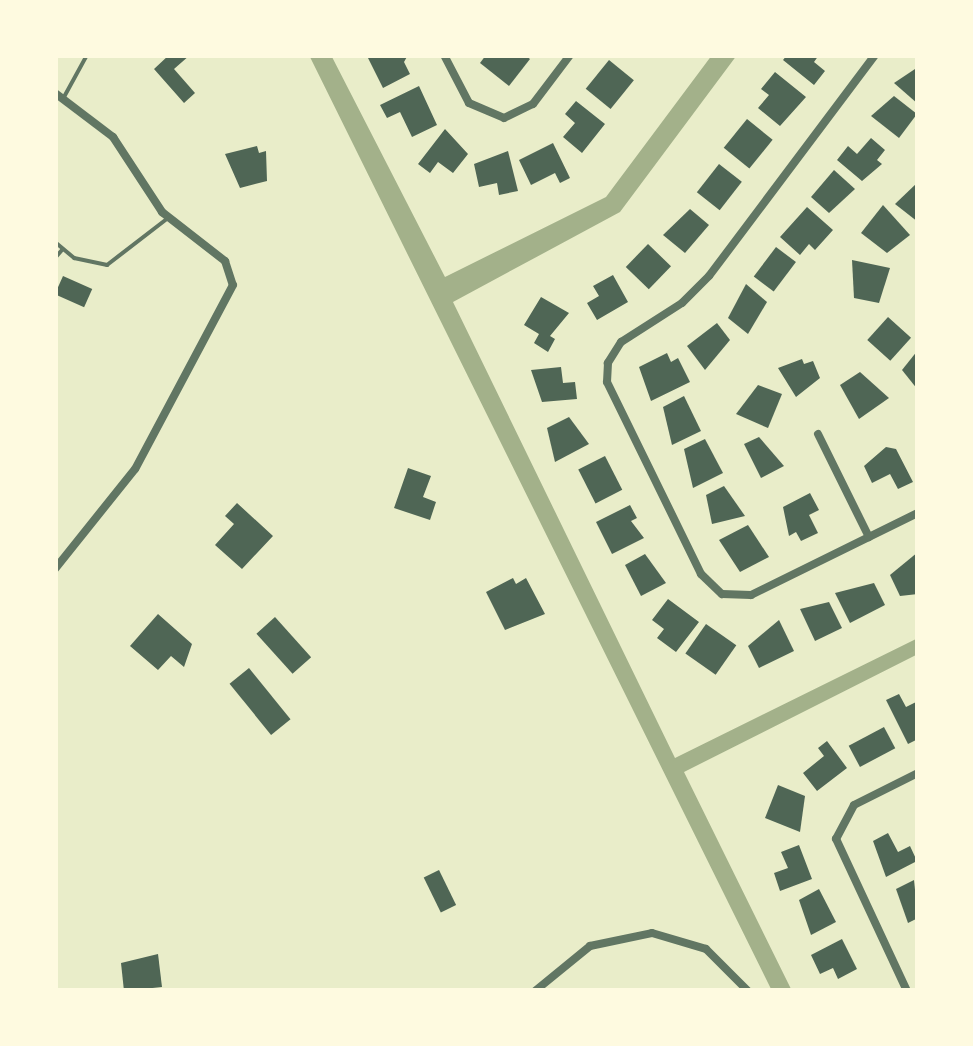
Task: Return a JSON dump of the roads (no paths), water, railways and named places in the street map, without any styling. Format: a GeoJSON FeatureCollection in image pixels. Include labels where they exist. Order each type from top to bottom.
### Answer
{"type":"FeatureCollection","features":[{"type":"Feature","properties":{"kind":"street"},"geometry":{"type":"LineString","coordinates":[[444,55],[469,104],[504,118],[533,104],[570,55]]}},
{"type":"Feature","properties":{"kind":"street"},"geometry":{"type":"LineString","coordinates":[[875,55],[709,276],[682,304],[622,342],[606,372],[713,589],[750,595],[918,513]]}},
{"type":"Feature","properties":{"kind":"street"},"geometry":{"type":"LineString","coordinates":[[55,569],[135,469],[230,294],[233,276],[226,261],[168,218],[113,137],[59,95]]}},
{"type":"Feature","properties":{"kind":"street"},"geometry":{"type":"LineString","coordinates":[[818,434],[869,538]]}},
{"type":"Feature","properties":{"kind":"street"},"geometry":{"type":"LineString","coordinates":[[907,991],[836,839],[854,805],[918,773]]}},
{"type":"Feature","properties":{"kind":"street"},"geometry":{"type":"LineString","coordinates":[[534,991],[570,958],[607,938],[652,932],[680,938],[722,960],[748,991]]}},
{"type":"Feature","properties":{"kind":"lane"},"geometry":{"type":"LineString","coordinates":[[59,95],[87,55]]}},
{"type":"Feature","properties":{"kind":"lane"},"geometry":{"type":"LineString","coordinates":[[55,242],[62,250],[107,265],[168,218]]}},
{"type":"Feature","properties":{"kind":"lane"},"geometry":{"type":"LineString","coordinates":[[55,258],[62,250]]}}]}
